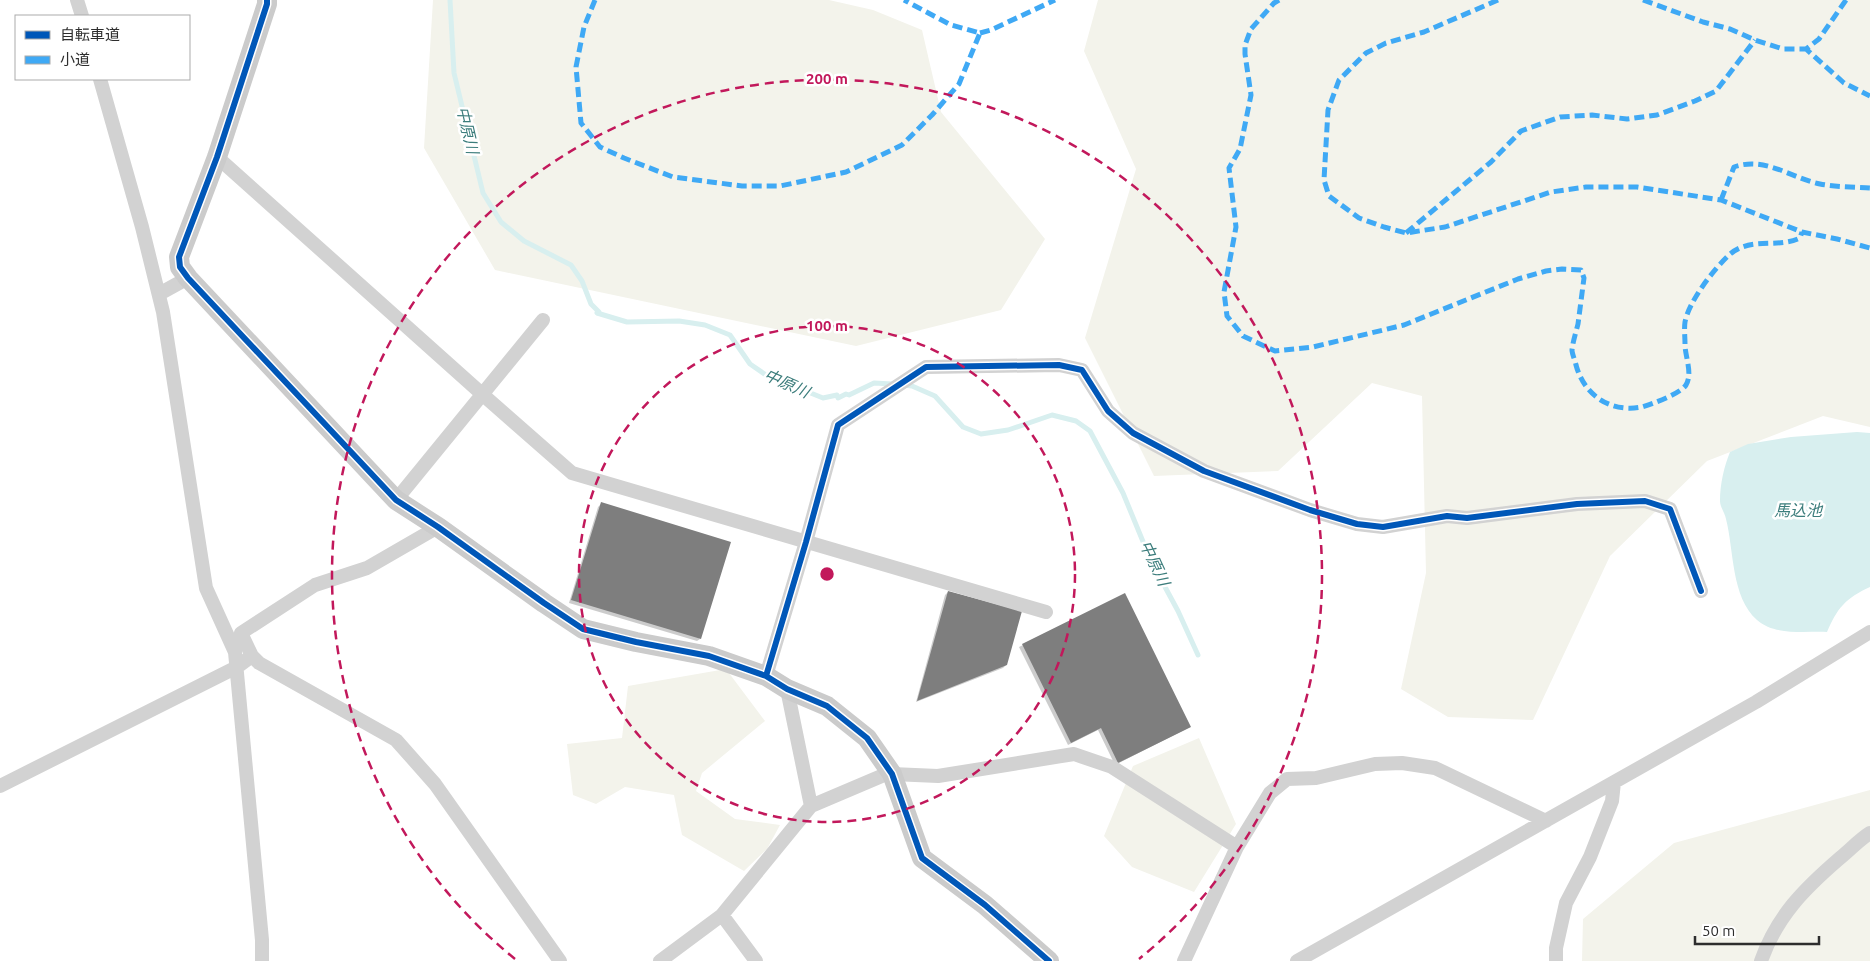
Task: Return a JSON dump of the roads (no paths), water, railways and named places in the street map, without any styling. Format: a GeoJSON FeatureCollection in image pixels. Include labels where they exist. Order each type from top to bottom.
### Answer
{"type":"FeatureCollection","features":[{"type":"Feature","properties":{"kind":"street"},"geometry":{"type":"LineString","coordinates":[[77,0],[82,15]]}},
{"type":"Feature","properties":{"kind":"street"},"geometry":{"type":"LineString","coordinates":[[267,0],[268,4],[217,157],[179,257],[180,268],[188,278],[396,500],[438,527],[544,603],[583,629],[636,642],[709,656],[766,676],[787,689],[827,706],[866,738],[892,774],[922,858],[985,905],[1049,961]]}},
{"type":"Feature","properties":{"kind":"street"},"geometry":{"type":"LineString","coordinates":[[100,80],[159,294],[206,588],[235,652],[262,940],[262,961]]}},
{"type":"Feature","properties":{"kind":"street"},"geometry":{"type":"LineString","coordinates":[[217,157],[572,473],[1046,612]]}},
{"type":"Feature","properties":{"kind":"street"},"geometry":{"type":"LineString","coordinates":[[159,294],[188,278]]}},
{"type":"Feature","properties":{"kind":"street"},"geometry":{"type":"LineString","coordinates":[[396,500],[543,320]]}},
{"type":"Feature","properties":{"kind":"street"},"geometry":{"type":"LineString","coordinates":[[766,676],[806,542],[838,425],[926,367],[1059,365],[1082,370],[1108,411],[1133,433],[1204,471],[1310,510],[1358,524],[1383,527],[1446,516],[1467,518],[1577,504],[1645,501],[1670,509],[1701,591]]}},
{"type":"Feature","properties":{"kind":"street"},"geometry":{"type":"LineString","coordinates":[[438,527],[367,568],[315,585],[241,633],[252,656],[259,663],[396,740],[435,784],[560,961]]}},
{"type":"Feature","properties":{"kind":"street"},"geometry":{"type":"LineString","coordinates":[[1297,961],[1756,702],[1870,632]]}},
{"type":"Feature","properties":{"kind":"street"},"geometry":{"type":"LineString","coordinates":[[0,786],[237,667],[252,656]]}},
{"type":"Feature","properties":{"kind":"street"},"geometry":{"type":"LineString","coordinates":[[787,689],[812,806]]}},
{"type":"Feature","properties":{"kind":"street"},"geometry":{"type":"LineString","coordinates":[[660,961],[722,914],[812,806],[884,775],[938,776],[1074,754],[1112,767],[1237,847]]}},
{"type":"Feature","properties":{"kind":"street"},"geometry":{"type":"LineString","coordinates":[[1184,961],[1237,847],[1270,793],[1287,779],[1316,778],[1374,764],[1402,763],[1435,768],[1546,821]]}},
{"type":"Feature","properties":{"kind":"street"},"geometry":{"type":"LineString","coordinates":[[1556,961],[1556,948],[1566,903],[1590,857],[1612,801],[1614,782]]}},
{"type":"Feature","properties":{"kind":"street"},"geometry":{"type":"LineString","coordinates":[[1761,961],[1769,938],[1792,905],[1820,875],[1870,833]]}},
{"type":"Feature","properties":{"kind":"street"},"geometry":{"type":"LineString","coordinates":[[722,914],[756,961]]}},
{"type":"Feature","properties":{"kind":"water","name":"馬込池"},"geometry":{"type":"Polygon","coordinates":[[[1857,432],[1870,433],[1870,587],[1855,595],[1843,605],[1827,632],[1781,631],[1764,625],[1757,620],[1742,599],[1735,572],[1729,531],[1720,503],[1723,476],[1730,452],[1748,444],[1791,437],[1857,432]]]}},
{"type":"Feature","properties":{"kind":"waterway","name":"中原川"},"geometry":{"type":"LineString","coordinates":[[450,0],[454,73],[483,193],[501,222],[524,241],[571,265],[582,281],[591,304],[599,312],[597,313],[627,322],[679,321],[705,325],[730,335],[750,364],[766,375],[823,398],[837,395],[838,398],[846,394],[849,395],[874,383],[892,384]]}},
{"type":"Feature","properties":{"kind":"waterway","name":"中原川"},"geometry":{"type":"LineString","coordinates":[[903,385],[912,386],[935,396],[963,427],[981,434],[1008,430],[1052,415],[1076,421],[1090,431],[1123,493],[1151,561],[1178,611],[1198,655]]}}]}
